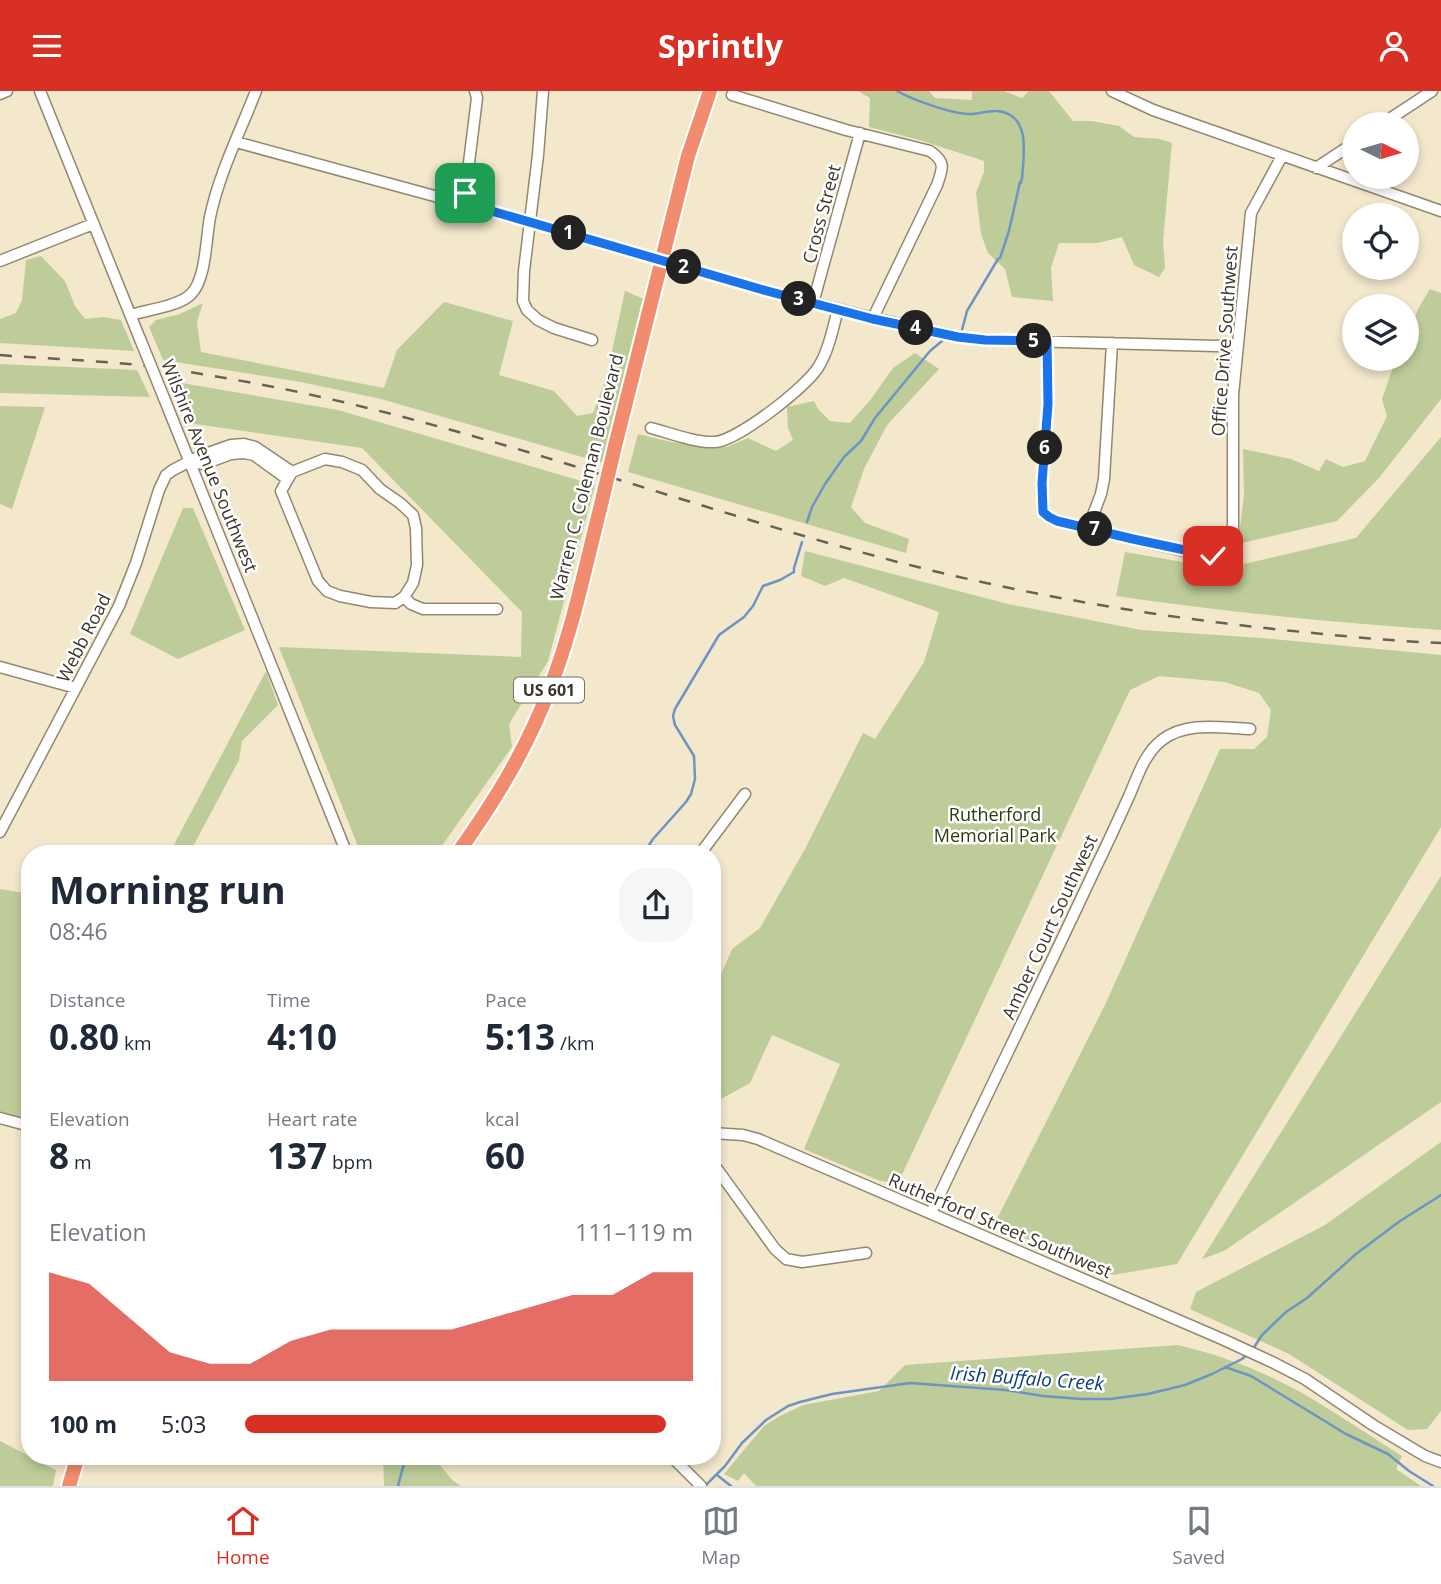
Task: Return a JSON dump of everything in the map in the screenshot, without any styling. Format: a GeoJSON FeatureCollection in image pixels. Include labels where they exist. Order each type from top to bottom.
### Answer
{"type":"FeatureCollection","features":[{"type":"Feature","properties":{"kind":"highway","name":"Warren C. Coleman Boulevard"},"geometry":{"type":"LineString","coordinates":[[463,845],[493,804],[514,767],[552,684],[600,509],[688,156],[710,91]]}},
{"type":"Feature","properties":{"kind":"highway"},"geometry":{"type":"LineString","coordinates":[[69,1486],[75,1465]]}},
{"type":"Feature","properties":{"kind":"street"},"geometry":{"type":"LineString","coordinates":[[0,94],[7,91]]}},
{"type":"Feature","properties":{"kind":"street","name":"Wilshire Avenue Southwest"},"geometry":{"type":"LineString","coordinates":[[40,91],[343,845]]}},
{"type":"Feature","properties":{"kind":"street"},"geometry":{"type":"LineString","coordinates":[[131,315],[181,301],[191,295],[199,283],[203,273],[206,238],[223,172],[256,91]]}},
{"type":"Feature","properties":{"kind":"street"},"geometry":{"type":"LineString","coordinates":[[464,203],[477,98],[475,91]]}},
{"type":"Feature","properties":{"kind":"street"},"geometry":{"type":"LineString","coordinates":[[543,91],[523,301],[527,310],[538,320],[592,340]]}},
{"type":"Feature","properties":{"kind":"street"},"geometry":{"type":"LineString","coordinates":[[1400,112],[1432,91]]}},
{"type":"Feature","properties":{"kind":"street"},"geometry":{"type":"LineString","coordinates":[[1115,92],[1153,110],[1441,211]]}},
{"type":"Feature","properties":{"kind":"street"},"geometry":{"type":"LineString","coordinates":[[733,95],[930,151],[938,156],[942,163],[942,172],[873,319]]}},
{"type":"Feature","properties":{"kind":"street","name":"Cross Street"},"geometry":{"type":"LineString","coordinates":[[813,303],[860,133]]}},
{"type":"Feature","properties":{"kind":"street"},"geometry":{"type":"LineString","coordinates":[[236,142],[464,203],[813,303],[958,337],[1216,346],[1238,344]]}},
{"type":"Feature","properties":{"kind":"street"},"geometry":{"type":"LineString","coordinates":[[1316,168],[1342,151]]}},
{"type":"Feature","properties":{"kind":"street","name":"Office Drive Southwest"},"geometry":{"type":"LineString","coordinates":[[1047,341],[1048,404],[1042,483],[1043,512],[1057,521],[1201,555],[1213,556],[1226,549],[1233,531],[1233,395],[1251,213],[1282,156]]}},
{"type":"Feature","properties":{"kind":"street"},"geometry":{"type":"LineString","coordinates":[[0,261],[93,224]]}},
{"type":"Feature","properties":{"kind":"street"},"geometry":{"type":"LineString","coordinates":[[651,428],[714,442],[727,439],[742,430],[788,398],[812,376],[827,348],[838,309]]}},
{"type":"Feature","properties":{"kind":"street"},"geometry":{"type":"LineString","coordinates":[[1088,528],[1104,479],[1112,343]]}},
{"type":"Feature","properties":{"kind":"street","name":"Webb Road"},"geometry":{"type":"LineString","coordinates":[[0,832],[119,606],[166,475],[200,456],[231,445],[244,444],[255,447],[290,475]]}},
{"type":"Feature","properties":{"kind":"street"},"geometry":{"type":"LineString","coordinates":[[325,459],[342,462],[362,470],[380,489],[413,515],[417,565],[412,583],[404,597],[395,603],[371,602],[327,591],[318,581],[281,491],[290,475],[325,459]]}},
{"type":"Feature","properties":{"kind":"street"},"geometry":{"type":"LineString","coordinates":[[404,597],[411,604],[423,609],[497,609]]}},
{"type":"Feature","properties":{"kind":"street"},"geometry":{"type":"LineString","coordinates":[[0,667],[76,688]]}},
{"type":"Feature","properties":{"kind":"street","name":"Amber Court Southwest"},"geometry":{"type":"LineString","coordinates":[[931,1213],[1141,767],[1152,750],[1172,733],[1189,728],[1250,729]]}},
{"type":"Feature","properties":{"kind":"street"},"geometry":{"type":"LineString","coordinates":[[707,845],[745,793]]}},
{"type":"Feature","properties":{"kind":"street"},"geometry":{"type":"LineString","coordinates":[[0,1118],[21,1124]]}},
{"type":"Feature","properties":{"kind":"street","name":"Rutherford Street Southwest"},"geometry":{"type":"LineString","coordinates":[[721,1134],[758,1139],[1222,1339],[1305,1380],[1373,1425],[1425,1456],[1441,1462]]}},
{"type":"Feature","properties":{"kind":"street"},"geometry":{"type":"LineString","coordinates":[[721,1174],[775,1249],[786,1259],[802,1262],[866,1253]]}},
{"type":"Feature","properties":{"kind":"street"},"geometry":{"type":"LineString","coordinates":[[680,1465],[701,1486]]}},
{"type":"Feature","properties":{"kind":"green space"},"geometry":{"type":"Polygon","coordinates":[[[858,91],[929,91],[935,98],[972,100],[972,91],[1004,91],[1022,98],[1029,91],[1049,91],[1073,121],[1119,126],[1134,137],[1172,143],[1163,241],[1165,268],[1159,277],[1134,265],[1122,237],[1098,243],[1059,243],[1051,268],[1053,301],[1012,297],[1005,269],[988,253],[981,234],[976,193],[984,172],[984,161],[869,127],[870,98],[858,91]]]}},
{"type":"Feature","properties":{"kind":"green space"},"geometry":{"type":"Polygon","coordinates":[[[41,256],[65,281],[75,306],[85,319],[103,317],[121,320],[134,351],[0,343],[0,319],[16,313],[22,300],[26,260],[41,256]]]}},
{"type":"Feature","properties":{"kind":"green space"},"geometry":{"type":"Polygon","coordinates":[[[1430,289],[1441,293],[1441,399],[1379,478],[1337,521],[1238,544],[1244,495],[1243,449],[1291,459],[1319,471],[1326,459],[1343,467],[1365,461],[1387,416],[1382,399],[1392,371],[1419,371],[1419,307],[1430,289]]]}},
{"type":"Feature","properties":{"kind":"green space"},"geometry":{"type":"Polygon","coordinates":[[[625,291],[644,299],[603,463],[381,399],[301,382],[163,360],[149,327],[156,320],[180,314],[203,303],[197,322],[201,352],[384,388],[397,350],[444,302],[513,321],[499,375],[554,391],[577,416],[593,413],[606,379],[625,291]]]}},
{"type":"Feature","properties":{"kind":"green space"},"geometry":{"type":"Polygon","coordinates":[[[915,353],[939,369],[887,425],[864,469],[851,507],[865,523],[909,539],[906,553],[628,472],[638,434],[671,442],[727,447],[748,438],[776,451],[793,440],[788,428],[787,407],[814,401],[830,421],[850,423],[893,368],[915,353]]]}},
{"type":"Feature","properties":{"kind":"green space"},"geometry":{"type":"Polygon","coordinates":[[[0,364],[137,370],[150,397],[0,393],[0,364]]]}},
{"type":"Feature","properties":{"kind":"green space"},"geometry":{"type":"Polygon","coordinates":[[[176,382],[338,410],[595,485],[548,661],[509,724],[512,747],[442,845],[357,845],[279,647],[521,657],[522,612],[362,448],[188,423],[176,382]]]}},
{"type":"Feature","properties":{"kind":"green space"},"geometry":{"type":"Polygon","coordinates":[[[0,406],[45,407],[12,509],[0,504],[0,406]]]}},
{"type":"Feature","properties":{"kind":"green space"},"geometry":{"type":"Polygon","coordinates":[[[1441,437],[1441,630],[1278,616],[1116,596],[1125,552],[1223,569],[1356,538],[1441,437]]]}},
{"type":"Feature","properties":{"kind":"green space"},"geometry":{"type":"Polygon","coordinates":[[[183,508],[193,508],[245,630],[178,659],[130,634],[183,508]]]}},
{"type":"Feature","properties":{"kind":"green space","name":"Rutherford Memorial Park"},"geometry":{"type":"Polygon","coordinates":[[[805,551],[1008,604],[1141,630],[1441,655],[1441,827],[1177,1264],[1113,1275],[994,1225],[1105,1005],[1220,749],[1254,749],[1267,737],[1271,710],[1259,693],[1225,682],[1159,676],[1130,690],[898,1183],[880,1181],[804,1149],[840,1064],[772,1035],[750,1083],[721,1099],[721,974],[732,949],[760,928],[805,849],[863,733],[875,739],[924,662],[939,612],[844,578],[825,586],[801,576],[805,551]]]}},
{"type":"Feature","properties":{"kind":"green space"},"geometry":{"type":"Polygon","coordinates":[[[266,671],[278,705],[242,741],[239,760],[194,845],[174,845],[266,671]]]}},
{"type":"Feature","properties":{"kind":"green space"},"geometry":{"type":"Polygon","coordinates":[[[1441,876],[1441,1102],[1224,1251],[1202,1259],[1441,876]]]}},
{"type":"Feature","properties":{"kind":"green space"},"geometry":{"type":"Polygon","coordinates":[[[0,889],[21,892],[21,1119],[0,1113],[0,889]]]}},
{"type":"Feature","properties":{"kind":"green space"},"geometry":{"type":"Polygon","coordinates":[[[1441,1142],[1441,1411],[1427,1429],[1408,1430],[1289,1354],[1190,1309],[1196,1292],[1325,1225],[1441,1142]]]}},
{"type":"Feature","properties":{"kind":"green space"},"geometry":{"type":"Polygon","coordinates":[[[1178,1345],[1248,1367],[1314,1400],[1402,1456],[1396,1469],[1421,1486],[756,1486],[744,1473],[738,1481],[724,1474],[764,1426],[780,1416],[803,1405],[879,1391],[905,1365],[1178,1345]]]}},
{"type":"Feature","properties":{"kind":"green space"},"geometry":{"type":"Polygon","coordinates":[[[0,1441],[21,1452],[21,1465],[46,1465],[56,1470],[53,1486],[0,1486],[0,1441]]]}},
{"type":"Feature","properties":{"kind":"green space"},"geometry":{"type":"Polygon","coordinates":[[[383,1465],[440,1465],[452,1480],[461,1486],[384,1486],[383,1465]]]}},
{"type":"Feature","properties":{"kind":"waterway"},"geometry":{"type":"LineString","coordinates":[[897,91],[953,112],[970,114],[994,111],[1008,114],[1016,119],[1023,136],[1022,178],[1009,231],[1000,258],[967,311],[962,330]]}},
{"type":"Feature","properties":{"kind":"waterway"},"geometry":{"type":"LineString","coordinates":[[807,522],[825,484],[844,457],[861,441],[875,418],[930,351],[942,341]]}},
{"type":"Feature","properties":{"kind":"waterway"},"geometry":{"type":"LineString","coordinates":[[649,845],[686,802],[695,779],[694,756],[675,725],[675,709],[719,635],[744,617],[763,586],[794,572],[802,542]]}},
{"type":"Feature","properties":{"kind":"waterway","name":"Irish Buffalo Creek"},"geometry":{"type":"LineString","coordinates":[[1253,1349],[1262,1335],[1286,1312],[1307,1298],[1356,1254],[1441,1195]]}},
{"type":"Feature","properties":{"kind":"waterway","name":"Irish Buffalo Creek"},"geometry":{"type":"LineString","coordinates":[[705,1486],[766,1420],[788,1406],[832,1394],[910,1383],[1006,1390],[1043,1396],[1110,1399],[1185,1385],[1248,1354]]}},
{"type":"Feature","properties":{"kind":"waterway"},"geometry":{"type":"LineString","coordinates":[[1225,1367],[1251,1376],[1346,1434],[1388,1454],[1433,1486]]}},
{"type":"Feature","properties":{"kind":"waterway"},"geometry":{"type":"LineString","coordinates":[[398,1486],[404,1465]]}},
{"type":"Feature","properties":{"kind":"waterway"},"geometry":{"type":"LineString","coordinates":[[717,1475],[731,1486]]}},
{"type":"Feature","properties":{"kind":"railway"},"geometry":{"type":"LineString","coordinates":[[0,355],[159,368],[259,384],[352,404],[498,443],[857,551],[1019,590],[1128,610],[1238,625],[1441,643]]}},
{"type":"Feature","properties":{"kind":"route"},"geometry":{"type":"LineString","coordinates":[[465,193],[464,203],[873,319],[958,337],[1047,341],[1048,404],[1041,504],[1043,512],[1057,521],[1213,556]]}}]}
